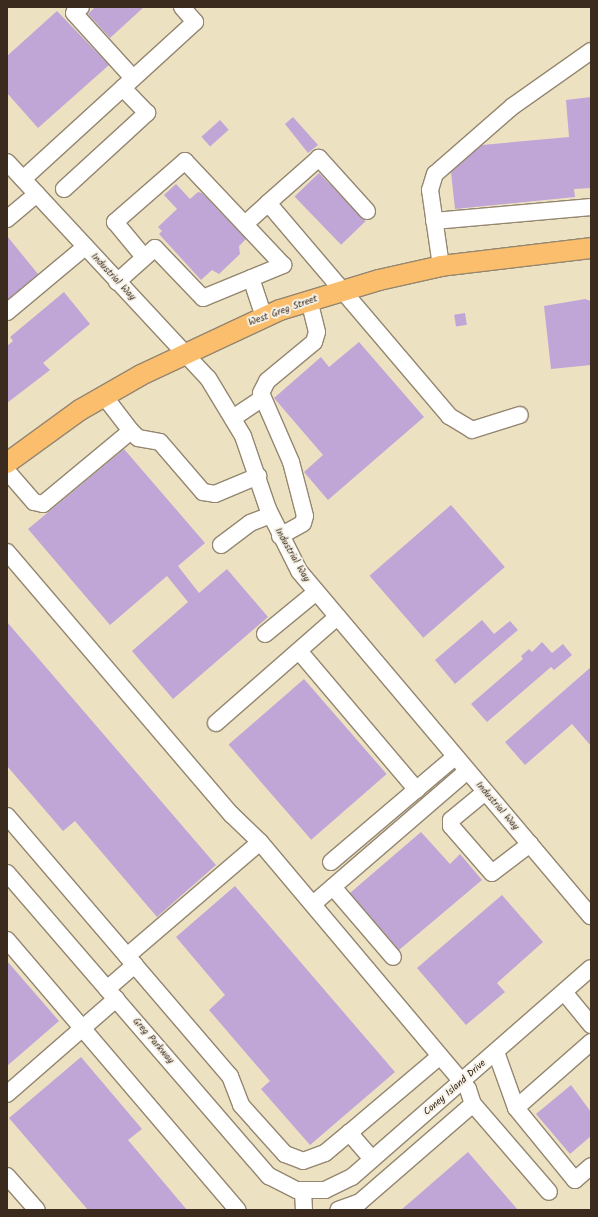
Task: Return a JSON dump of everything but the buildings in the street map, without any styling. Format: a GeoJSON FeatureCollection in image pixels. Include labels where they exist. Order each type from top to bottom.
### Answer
{"type":"FeatureCollection","features":[{"type":"Feature","properties":{"kind":"main road","name":"West Greg Street"},"geometry":{"type":"LineString","coordinates":[[7,463],[104,396],[183,353],[264,317],[344,290],[441,266],[591,248]]}},
{"type":"Feature","properties":{"kind":"street"},"geometry":{"type":"LineString","coordinates":[[64,189],[147,113],[128,83],[74,13],[81,7]]}},
{"type":"Feature","properties":{"kind":"street"},"geometry":{"type":"LineString","coordinates":[[23,179],[195,22],[182,7]]}},
{"type":"Feature","properties":{"kind":"street"},"geometry":{"type":"LineString","coordinates":[[441,266],[430,190],[435,174],[513,106],[591,51]]}},
{"type":"Feature","properties":{"kind":"street"},"geometry":{"type":"LineString","coordinates":[[245,224],[319,158],[367,211]]}},
{"type":"Feature","properties":{"kind":"street"},"geometry":{"type":"LineString","coordinates":[[117,282],[155,248],[203,298],[283,265],[185,160],[115,222],[144,257]]}},
{"type":"Feature","properties":{"kind":"street","name":"Industrial Way"},"geometry":{"type":"LineString","coordinates":[[7,162],[85,248],[208,378],[233,418],[258,476],[271,516],[280,536],[315,593],[591,916]]}},
{"type":"Feature","properties":{"kind":"street"},"geometry":{"type":"LineString","coordinates":[[7,219],[37,194]]}},
{"type":"Feature","properties":{"kind":"street"},"geometry":{"type":"LineString","coordinates":[[268,203],[344,290],[369,324],[449,416],[472,430],[520,415]]}},
{"type":"Feature","properties":{"kind":"street"},"geometry":{"type":"LineString","coordinates":[[434,221],[591,207]]}},
{"type":"Feature","properties":{"kind":"street"},"geometry":{"type":"LineString","coordinates":[[7,312],[85,248]]}},
{"type":"Feature","properties":{"kind":"street"},"geometry":{"type":"LineString","coordinates":[[251,278],[264,317]]}},
{"type":"Feature","properties":{"kind":"street"},"geometry":{"type":"LineString","coordinates":[[280,536],[303,523],[305,516],[291,462],[261,393],[267,381],[314,342],[317,332],[309,301]]}},
{"type":"Feature","properties":{"kind":"street"},"geometry":{"type":"LineString","coordinates":[[104,396],[138,438],[160,442],[209,495],[258,476]]}},
{"type":"Feature","properties":{"kind":"street"},"geometry":{"type":"LineString","coordinates":[[233,418],[263,398]]}},
{"type":"Feature","properties":{"kind":"street"},"geometry":{"type":"LineString","coordinates":[[7,471],[34,502],[43,504],[131,431]]}},
{"type":"Feature","properties":{"kind":"street"},"geometry":{"type":"LineString","coordinates":[[221,545],[250,523],[271,516]]}},
{"type":"Feature","properties":{"kind":"street"},"geometry":{"type":"LineString","coordinates":[[7,552],[231,814],[260,842],[313,904],[463,1082],[473,1104],[548,1192]]}},
{"type":"Feature","properties":{"kind":"street"},"geometry":{"type":"LineString","coordinates":[[265,634],[315,593]]}},
{"type":"Feature","properties":{"kind":"street"},"geometry":{"type":"LineString","coordinates":[[216,723],[336,618]]}},
{"type":"Feature","properties":{"kind":"street"},"geometry":{"type":"LineString","coordinates":[[299,651],[417,790]]}},
{"type":"Feature","properties":{"kind":"street"},"geometry":{"type":"LineString","coordinates":[[331,862],[455,757]]}},
{"type":"Feature","properties":{"kind":"street"},"geometry":{"type":"LineString","coordinates":[[313,904],[466,771]]}},
{"type":"Feature","properties":{"kind":"street"},"geometry":{"type":"LineString","coordinates":[[485,792],[452,820],[451,826],[492,873],[530,844]]}},
{"type":"Feature","properties":{"kind":"street"},"geometry":{"type":"LineString","coordinates":[[10,825],[131,960],[230,1076],[241,1105],[285,1154],[304,1161],[325,1153],[440,1056]]}},
{"type":"Feature","properties":{"kind":"street"},"geometry":{"type":"LineString","coordinates":[[7,1094],[82,1028],[112,994],[131,960],[260,842]]}},
{"type":"Feature","properties":{"kind":"street","name":"Greg Parkway"},"geometry":{"type":"LineString","coordinates":[[7,873],[269,1176],[283,1185],[307,1191]]}},
{"type":"Feature","properties":{"kind":"street"},"geometry":{"type":"LineString","coordinates":[[333,887],[393,957]]}},
{"type":"Feature","properties":{"kind":"street"},"geometry":{"type":"LineString","coordinates":[[7,940],[238,1210]]}},
{"type":"Feature","properties":{"kind":"street","name":"Coney Island Drive"},"geometry":{"type":"LineString","coordinates":[[307,1191],[340,1185],[463,1082],[591,968]]}},
{"type":"Feature","properties":{"kind":"street"},"geometry":{"type":"LineString","coordinates":[[564,992],[591,1025]]}},
{"type":"Feature","properties":{"kind":"street"},"geometry":{"type":"LineString","coordinates":[[516,1108],[591,1042]]}},
{"type":"Feature","properties":{"kind":"street"},"geometry":{"type":"LineString","coordinates":[[496,1052],[516,1108],[575,1180],[591,1166]]}},
{"type":"Feature","properties":{"kind":"street"},"geometry":{"type":"LineString","coordinates":[[338,1210],[360,1202],[473,1104]]}},
{"type":"Feature","properties":{"kind":"street"},"geometry":{"type":"LineString","coordinates":[[220,1119],[241,1105]]}},
{"type":"Feature","properties":{"kind":"street"},"geometry":{"type":"LineString","coordinates":[[349,1133],[372,1159]]}},
{"type":"Feature","properties":{"kind":"street"},"geometry":{"type":"LineString","coordinates":[[7,1176],[37,1210]]}},
{"type":"Feature","properties":{"kind":"street"},"geometry":{"type":"LineString","coordinates":[[304,1210],[307,1191]]}}]}
